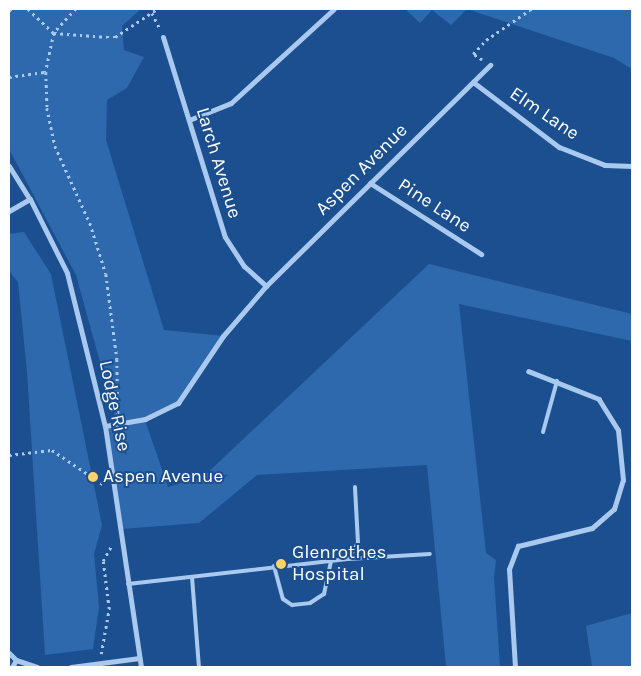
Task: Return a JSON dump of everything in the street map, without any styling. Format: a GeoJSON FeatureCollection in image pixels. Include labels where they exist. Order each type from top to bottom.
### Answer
{"type":"FeatureCollection","features":[{"type":"Feature","properties":{"kind":"street"},"geometry":{"type":"LineString","coordinates":[[189,120],[231,103],[334,9]]}},
{"type":"Feature","properties":{"kind":"street","name":"Larch Avenue"},"geometry":{"type":"LineString","coordinates":[[163,37],[225,237],[244,266],[266,286]]}},
{"type":"Feature","properties":{"kind":"street","name":"Aspen Avenue"},"geometry":{"type":"LineString","coordinates":[[105,426],[145,420],[178,403],[224,336],[266,286],[490,65]]}},
{"type":"Feature","properties":{"kind":"street","name":"Elm Lane"},"geometry":{"type":"LineString","coordinates":[[472,82],[559,147],[605,165],[632,166]]}},
{"type":"Feature","properties":{"kind":"street","name":"Lodge Rise"},"geometry":{"type":"LineString","coordinates":[[9,166],[30,199],[67,273],[105,426],[122,529],[128,584],[141,667]]}},
{"type":"Feature","properties":{"kind":"street","name":"Pine Lane"},"geometry":{"type":"LineString","coordinates":[[370,183],[481,254]]}},
{"type":"Feature","properties":{"kind":"street"},"geometry":{"type":"LineString","coordinates":[[9,211],[30,199]]}},
{"type":"Feature","properties":{"kind":"street"},"geometry":{"type":"LineString","coordinates":[[515,667],[509,569],[518,546],[592,528],[614,510],[623,480],[618,430],[599,399],[557,380],[528,370]]}},
{"type":"Feature","properties":{"kind":"street"},"geometry":{"type":"LineString","coordinates":[[9,653],[16,660],[37,667]]}},
{"type":"Feature","properties":{"kind":"street"},"geometry":{"type":"LineString","coordinates":[[71,667],[139,658]]}},
{"type":"Feature","properties":{"kind":"street"},"geometry":{"type":"LineString","coordinates":[[12,667],[16,660]]}},
{"type":"Feature","properties":{"kind":"lane"},"geometry":{"type":"LineString","coordinates":[[544,432],[557,380]]}},
{"type":"Feature","properties":{"kind":"lane"},"geometry":{"type":"LineString","coordinates":[[348,559],[358,543],[355,487]]}},
{"type":"Feature","properties":{"kind":"lane"},"geometry":{"type":"LineString","coordinates":[[128,584],[274,566],[430,554]]}},
{"type":"Feature","properties":{"kind":"lane"},"geometry":{"type":"LineString","coordinates":[[274,566],[283,599],[292,605],[310,603],[324,594],[331,562]]}},
{"type":"Feature","properties":{"kind":"lane"},"geometry":{"type":"LineString","coordinates":[[192,577],[199,667]]}},
{"type":"Feature","properties":{"kind":"path"},"geometry":{"type":"LineString","coordinates":[[28,9],[54,33],[115,37],[157,9]]}},
{"type":"Feature","properties":{"kind":"path"},"geometry":{"type":"LineString","coordinates":[[76,9],[54,33],[46,72],[47,108],[55,146],[90,223],[106,274],[118,367],[117,424]]}},
{"type":"Feature","properties":{"kind":"path"},"geometry":{"type":"LineString","coordinates":[[497,9],[554,9]]}},
{"type":"Feature","properties":{"kind":"path"},"geometry":{"type":"LineString","coordinates":[[490,65],[474,54],[486,40],[531,9]]}},
{"type":"Feature","properties":{"kind":"path"},"geometry":{"type":"LineString","coordinates":[[152,13],[163,37]]}},
{"type":"Feature","properties":{"kind":"path"},"geometry":{"type":"LineString","coordinates":[[9,77],[46,72]]}},
{"type":"Feature","properties":{"kind":"path"},"geometry":{"type":"LineString","coordinates":[[9,455],[52,450],[116,493]]}},
{"type":"Feature","properties":{"kind":"path"},"geometry":{"type":"LineString","coordinates":[[99,664],[108,609],[103,561],[122,529]]}},
{"type":"Feature","properties":{"kind":"shaded area"},"geometry":{"type":"Polygon","coordinates":[[[9,9],[141,9],[122,26],[124,50],[144,57],[127,88],[107,100],[106,140],[164,330],[223,336],[178,403],[145,420],[168,487],[203,477],[429,264],[632,314],[632,341],[459,304],[486,553],[496,560],[494,577],[500,667],[446,667],[427,465],[257,475],[199,523],[122,529],[105,426],[117,424],[76,275],[9,149],[9,9]]]}},
{"type":"Feature","properties":{"kind":"shaded area"},"geometry":{"type":"Polygon","coordinates":[[[405,9],[467,9],[451,25],[432,10],[420,23],[405,9]]]}},
{"type":"Feature","properties":{"kind":"shaded area"},"geometry":{"type":"Polygon","coordinates":[[[467,9],[632,9],[632,69],[614,58],[467,9]]]}},
{"type":"Feature","properties":{"kind":"shaded area"},"geometry":{"type":"Polygon","coordinates":[[[24,232],[51,274],[102,525],[94,554],[99,607],[93,649],[45,655],[27,372],[18,282],[9,271],[9,234],[24,232]]]}},
{"type":"Feature","properties":{"kind":"shaded area"},"geometry":{"type":"Polygon","coordinates":[[[632,613],[632,667],[592,667],[586,626],[632,613]]]}},
{"type":"Feature","properties":{"kind":"place","name":"Aspen Avenue"},"geometry":{"type":"Point","coordinates":[93,477]}},
{"type":"Feature","properties":{"kind":"place","name":"Glenrothes Hospital"},"geometry":{"type":"Point","coordinates":[281,564]}}]}
